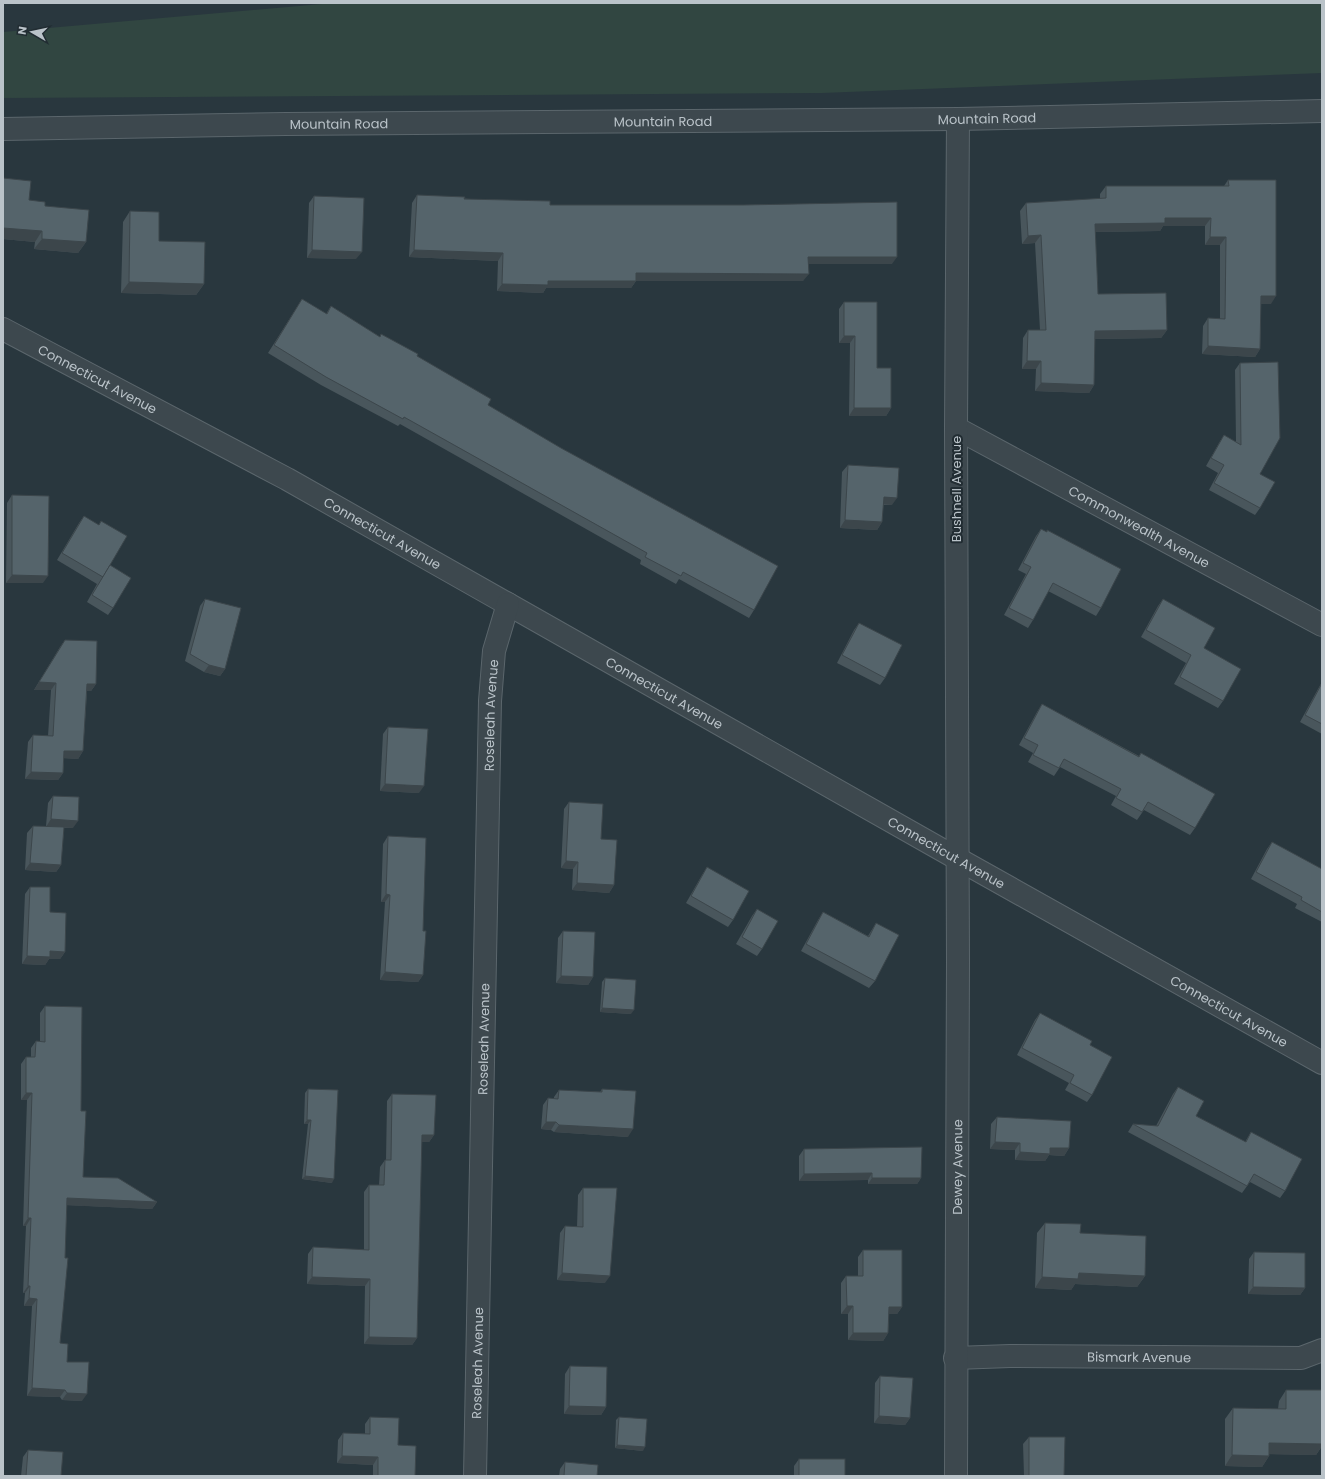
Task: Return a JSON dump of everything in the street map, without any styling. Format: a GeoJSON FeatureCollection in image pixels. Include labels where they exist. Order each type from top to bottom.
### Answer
{"type":"FeatureCollection","features":[{"type":"Feature","properties":{"kind":"street","name":"Mountain Road"},"geometry":{"type":"LineString","coordinates":[[3,129],[286,124],[958,119],[1322,111]]}},
{"type":"Feature","properties":{"kind":"street","name":"Bushnell Avenue"},"geometry":{"type":"LineString","coordinates":[[958,119],[956,428],[958,859]]}},
{"type":"Feature","properties":{"kind":"street","name":"Connecticut Avenue"},"geometry":{"type":"LineString","coordinates":[[3,329],[287,479],[958,859],[1322,1062]]}},
{"type":"Feature","properties":{"kind":"street","name":"Commonwealth Avenue"},"geometry":{"type":"LineString","coordinates":[[956,428],[1322,625]]}},
{"type":"Feature","properties":{"kind":"street","name":"Roseleah Avenue"},"geometry":{"type":"LineString","coordinates":[[475,1476],[490,702],[494,651],[508,604]]}},
{"type":"Feature","properties":{"kind":"street","name":"Dewey Avenue"},"geometry":{"type":"LineString","coordinates":[[956,1476],[955,1358],[958,859]]}},
{"type":"Feature","properties":{"kind":"street","name":"Bismark Avenue"},"geometry":{"type":"LineString","coordinates":[[955,1358],[1010,1356],[1301,1358],[1322,1350]]}},
{"type":"Feature","properties":{"kind":"green space"},"geometry":{"type":"Polygon","coordinates":[[[333,3],[1322,3],[1322,73],[822,93],[3,98],[3,32],[333,3]]]}},
{"type":"Feature","properties":{"kind":"building"},"geometry":{"type":"Polygon","coordinates":[[[3,178],[31,181],[29,200],[45,202],[45,206],[89,210],[86,242],[42,239],[42,231],[3,228],[3,178]]]}},
{"type":"Feature","properties":{"kind":"building"},"geometry":{"type":"Polygon","coordinates":[[[1228,180],[1276,180],[1276,296],[1261,296],[1260,349],[1208,346],[1208,318],[1225,319],[1226,237],[1210,237],[1211,218],[1165,218],[1165,223],[1095,224],[1098,294],[1166,293],[1167,330],[1095,331],[1094,385],[1041,383],[1041,361],[1027,361],[1028,330],[1046,330],[1041,235],[1028,236],[1026,203],[1106,198],[1106,186],[1229,186],[1228,180]]]}},
{"type":"Feature","properties":{"kind":"building"},"geometry":{"type":"Polygon","coordinates":[[[417,195],[465,197],[464,199],[550,201],[550,205],[743,205],[897,202],[897,257],[808,257],[809,274],[636,273],[636,281],[548,281],[548,285],[502,284],[503,253],[414,250],[417,195]]]}},
{"type":"Feature","properties":{"kind":"building"},"geometry":{"type":"Polygon","coordinates":[[[314,196],[364,198],[362,252],[312,250],[314,196]]]}},
{"type":"Feature","properties":{"kind":"building"},"geometry":{"type":"Polygon","coordinates":[[[130,211],[159,212],[159,241],[205,242],[204,284],[129,282],[130,211]]]}},
{"type":"Feature","properties":{"kind":"building"},"geometry":{"type":"Polygon","coordinates":[[[302,299],[327,314],[331,306],[380,337],[381,334],[418,354],[417,356],[491,399],[488,405],[561,448],[778,566],[754,610],[683,572],[681,576],[645,557],[647,553],[404,417],[403,419],[326,377],[274,345],[302,299]]]}},
{"type":"Feature","properties":{"kind":"building"},"geometry":{"type":"Polygon","coordinates":[[[844,302],[877,302],[877,368],[891,368],[891,408],[854,408],[855,336],[844,336],[844,302]]]}},
{"type":"Feature","properties":{"kind":"building"},"geometry":{"type":"Polygon","coordinates":[[[1278,362],[1280,438],[1260,474],[1275,482],[1260,508],[1214,483],[1224,465],[1211,458],[1224,435],[1241,445],[1240,363],[1278,362]]]}},
{"type":"Feature","properties":{"kind":"building"},"geometry":{"type":"Polygon","coordinates":[[[848,465],[899,468],[897,498],[884,497],[882,522],[845,520],[848,465]]]}},
{"type":"Feature","properties":{"kind":"building"},"geometry":{"type":"Polygon","coordinates":[[[12,495],[49,496],[48,576],[12,575],[12,495]]]}},
{"type":"Feature","properties":{"kind":"building"},"geometry":{"type":"Polygon","coordinates":[[[84,516],[99,525],[101,521],[127,536],[103,577],[62,553],[84,516]]]}},
{"type":"Feature","properties":{"kind":"building"},"geometry":{"type":"Polygon","coordinates":[[[1041,529],[1047,532],[1047,530],[1121,569],[1101,608],[1053,583],[1033,620],[1009,608],[1031,567],[1023,563],[1041,529]]]}},
{"type":"Feature","properties":{"kind":"building"},"geometry":{"type":"Polygon","coordinates":[[[110,565],[131,578],[113,608],[92,595],[110,565]]]}},
{"type":"Feature","properties":{"kind":"building"},"geometry":{"type":"Polygon","coordinates":[[[205,599],[241,608],[225,669],[209,665],[190,654],[205,599]]]}},
{"type":"Feature","properties":{"kind":"building"},"geometry":{"type":"Polygon","coordinates":[[[1163,599],[1215,628],[1204,648],[1241,669],[1223,701],[1180,677],[1191,655],[1146,630],[1163,599]]]}},
{"type":"Feature","properties":{"kind":"building"},"geometry":{"type":"Polygon","coordinates":[[[859,623],[902,645],[885,678],[842,655],[859,623]]]}},
{"type":"Feature","properties":{"kind":"building"},"geometry":{"type":"Polygon","coordinates":[[[65,640],[97,641],[96,684],[87,684],[83,751],[64,751],[63,773],[31,772],[33,735],[53,736],[56,683],[39,682],[65,640]]]}},
{"type":"Feature","properties":{"kind":"building"},"geometry":{"type":"Polygon","coordinates":[[[1322,683],[1322,724],[1305,715],[1322,683]]]}},
{"type":"Feature","properties":{"kind":"building"},"geometry":{"type":"Polygon","coordinates":[[[1042,704],[1139,757],[1141,753],[1215,794],[1195,828],[1148,802],[1142,812],[1116,798],[1121,789],[1064,759],[1059,768],[1033,755],[1038,745],[1024,738],[1042,704]]]}},
{"type":"Feature","properties":{"kind":"building"},"geometry":{"type":"Polygon","coordinates":[[[388,727],[428,729],[424,786],[385,784],[388,727]]]}},
{"type":"Feature","properties":{"kind":"building"},"geometry":{"type":"Polygon","coordinates":[[[53,796],[79,797],[78,821],[51,819],[53,796]]]}},
{"type":"Feature","properties":{"kind":"building"},"geometry":{"type":"Polygon","coordinates":[[[569,802],[603,804],[601,839],[617,840],[614,885],[577,883],[578,862],[566,861],[569,802]]]}},
{"type":"Feature","properties":{"kind":"building"},"geometry":{"type":"Polygon","coordinates":[[[33,826],[64,827],[61,865],[30,863],[33,826]]]}},
{"type":"Feature","properties":{"kind":"building"},"geometry":{"type":"Polygon","coordinates":[[[388,836],[426,838],[423,931],[426,931],[423,975],[385,972],[390,895],[386,894],[388,836]]]}},
{"type":"Feature","properties":{"kind":"building"},"geometry":{"type":"Polygon","coordinates":[[[1272,842],[1322,869],[1322,912],[1301,900],[1302,897],[1256,872],[1272,842]]]}},
{"type":"Feature","properties":{"kind":"building"},"geometry":{"type":"Polygon","coordinates":[[[707,867],[749,891],[733,920],[691,896],[707,867]]]}},
{"type":"Feature","properties":{"kind":"building"},"geometry":{"type":"Polygon","coordinates":[[[30,887],[50,887],[50,912],[66,913],[65,952],[50,951],[50,957],[27,956],[30,887]]]}},
{"type":"Feature","properties":{"kind":"building"},"geometry":{"type":"Polygon","coordinates":[[[757,909],[778,921],[762,949],[742,937],[757,909]]]}},
{"type":"Feature","properties":{"kind":"building"},"geometry":{"type":"Polygon","coordinates":[[[823,912],[869,937],[876,923],[899,935],[875,981],[806,944],[823,912]]]}},
{"type":"Feature","properties":{"kind":"building"},"geometry":{"type":"Polygon","coordinates":[[[563,931],[595,932],[593,977],[561,976],[563,931]]]}},
{"type":"Feature","properties":{"kind":"building"},"geometry":{"type":"Polygon","coordinates":[[[605,978],[636,980],[634,1010],[602,1008],[605,978]]]}},
{"type":"Feature","properties":{"kind":"building"},"geometry":{"type":"Polygon","coordinates":[[[45,1006],[82,1007],[81,1111],[86,1111],[83,1177],[118,1178],[157,1202],[67,1198],[65,1258],[68,1258],[60,1343],[68,1344],[67,1362],[89,1362],[87,1394],[67,1393],[65,1390],[32,1388],[37,1299],[29,1298],[30,1286],[28,1286],[31,1218],[28,1218],[32,1093],[26,1093],[26,1057],[35,1057],[36,1041],[45,1042],[45,1006]]]}},
{"type":"Feature","properties":{"kind":"building"},"geometry":{"type":"Polygon","coordinates":[[[1040,1013],[1092,1041],[1090,1045],[1112,1057],[1092,1095],[1070,1083],[1074,1075],[1022,1048],[1040,1013]]]}},
{"type":"Feature","properties":{"kind":"building"},"geometry":{"type":"Polygon","coordinates":[[[1178,1087],[1204,1101],[1196,1116],[1246,1142],[1251,1132],[1302,1159],[1285,1191],[1254,1174],[1247,1186],[1133,1124],[1158,1126],[1178,1087]]]}},
{"type":"Feature","properties":{"kind":"building"},"geometry":{"type":"Polygon","coordinates":[[[308,1089],[338,1090],[334,1179],[305,1176],[311,1120],[307,1120],[308,1089]]]}},
{"type":"Feature","properties":{"kind":"building"},"geometry":{"type":"Polygon","coordinates":[[[602,1089],[636,1091],[633,1129],[559,1125],[556,1122],[546,1122],[548,1098],[558,1099],[559,1090],[602,1092],[602,1089]]]}},
{"type":"Feature","properties":{"kind":"building"},"geometry":{"type":"Polygon","coordinates":[[[392,1094],[436,1095],[434,1135],[422,1135],[417,1338],[369,1337],[370,1279],[312,1277],[313,1247],[369,1250],[369,1185],[384,1185],[385,1160],[391,1160],[392,1094]]]}},
{"type":"Feature","properties":{"kind":"building"},"geometry":{"type":"Polygon","coordinates":[[[997,1117],[1071,1121],[1069,1148],[1050,1148],[1050,1154],[1020,1152],[1020,1143],[995,1142],[997,1117]]]}},
{"type":"Feature","properties":{"kind":"building"},"geometry":{"type":"Polygon","coordinates":[[[922,1147],[921,1178],[872,1178],[872,1173],[804,1174],[804,1149],[922,1147]]]}},
{"type":"Feature","properties":{"kind":"building"},"geometry":{"type":"Polygon","coordinates":[[[583,1188],[617,1188],[610,1276],[562,1273],[565,1226],[583,1227],[583,1188]]]}},
{"type":"Feature","properties":{"kind":"building"},"geometry":{"type":"Polygon","coordinates":[[[1045,1223],[1081,1224],[1080,1233],[1146,1236],[1145,1276],[1079,1273],[1078,1279],[1042,1277],[1045,1223]]]}},
{"type":"Feature","properties":{"kind":"building"},"geometry":{"type":"Polygon","coordinates":[[[863,1250],[902,1250],[902,1307],[889,1307],[888,1333],[853,1333],[853,1306],[847,1306],[846,1276],[863,1276],[863,1250]]]}},
{"type":"Feature","properties":{"kind":"building"},"geometry":{"type":"Polygon","coordinates":[[[1254,1252],[1305,1253],[1305,1288],[1253,1287],[1254,1252]]]}},
{"type":"Feature","properties":{"kind":"building"},"geometry":{"type":"Polygon","coordinates":[[[570,1366],[607,1367],[606,1407],[569,1406],[570,1366]]]}},
{"type":"Feature","properties":{"kind":"building"},"geometry":{"type":"Polygon","coordinates":[[[880,1376],[913,1378],[910,1418],[879,1416],[880,1376]]]}},
{"type":"Feature","properties":{"kind":"building"},"geometry":{"type":"Polygon","coordinates":[[[1286,1390],[1322,1390],[1322,1444],[1269,1443],[1269,1456],[1232,1455],[1233,1408],[1286,1409],[1286,1390]]]}},
{"type":"Feature","properties":{"kind":"building"},"geometry":{"type":"Polygon","coordinates":[[[370,1417],[399,1418],[398,1445],[416,1446],[415,1476],[378,1476],[378,1457],[342,1456],[343,1433],[370,1434],[370,1417]]]}},
{"type":"Feature","properties":{"kind":"building"},"geometry":{"type":"Polygon","coordinates":[[[619,1417],[647,1419],[645,1447],[617,1445],[619,1417]]]}},
{"type":"Feature","properties":{"kind":"building"},"geometry":{"type":"Polygon","coordinates":[[[1029,1437],[1065,1437],[1064,1476],[1029,1476],[1029,1437]]]}},
{"type":"Feature","properties":{"kind":"building"},"geometry":{"type":"Polygon","coordinates":[[[28,1450],[63,1452],[61,1476],[26,1476],[28,1450]]]}},
{"type":"Feature","properties":{"kind":"building"},"geometry":{"type":"Polygon","coordinates":[[[799,1459],[845,1459],[845,1476],[799,1476],[799,1459]]]}},
{"type":"Feature","properties":{"kind":"building"},"geometry":{"type":"Polygon","coordinates":[[[565,1462],[598,1465],[597,1476],[564,1476],[565,1462]]]}}]}
